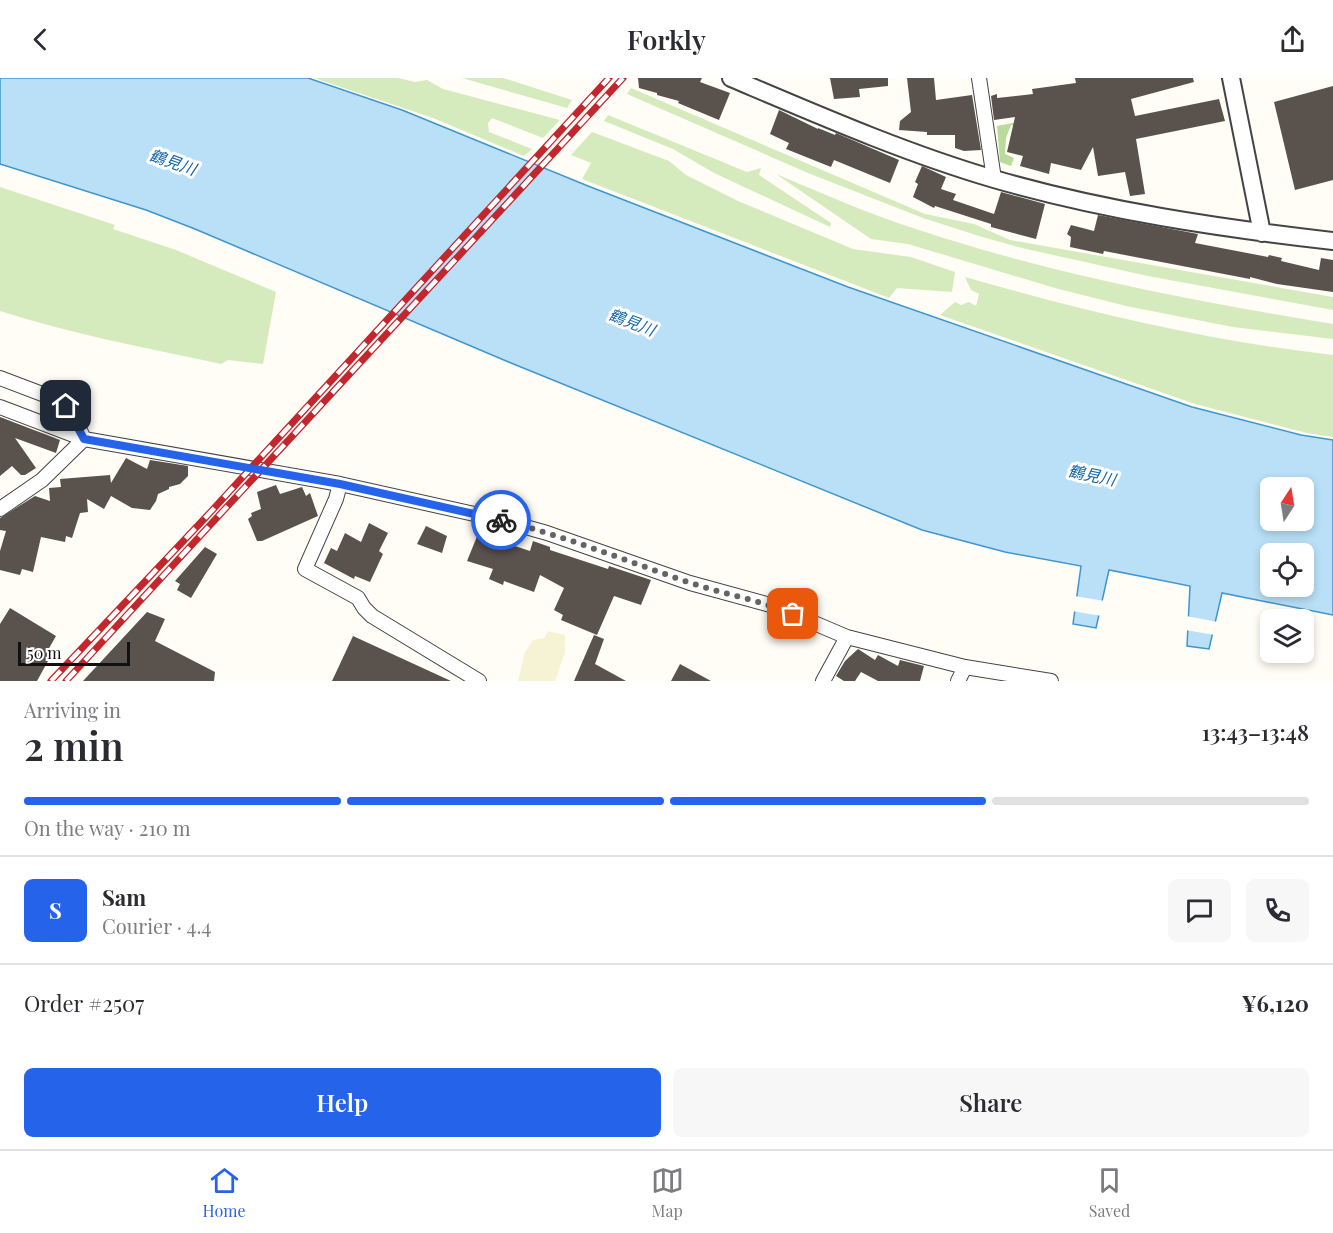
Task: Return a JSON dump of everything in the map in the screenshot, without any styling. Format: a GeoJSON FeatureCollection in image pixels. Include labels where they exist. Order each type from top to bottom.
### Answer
{"type":"FeatureCollection","features":[{"type":"Feature","properties":{"kind":"street"},"geometry":{"type":"LineString","coordinates":[[979,78],[993,178]]}},
{"type":"Feature","properties":{"kind":"street"},"geometry":{"type":"LineString","coordinates":[[1231,78],[1262,233]]}},
{"type":"Feature","properties":{"kind":"street"},"geometry":{"type":"LineString","coordinates":[[738,80],[845,125],[993,178],[1129,211],[1262,233],[1333,241]]}},
{"type":"Feature","properties":{"kind":"street"},"geometry":{"type":"LineString","coordinates":[[0,378],[58,400],[72,413],[84,439]]}},
{"type":"Feature","properties":{"kind":"street"},"geometry":{"type":"LineString","coordinates":[[0,407],[84,439],[340,484],[525,526],[690,583],[774,606],[847,637],[965,667],[1051,681]]}},
{"type":"Feature","properties":{"kind":"street"},"geometry":{"type":"LineString","coordinates":[[0,509],[42,480],[84,439]]}},
{"type":"Feature","properties":{"kind":"street"},"geometry":{"type":"LineString","coordinates":[[340,484],[305,569],[358,598],[372,616],[479,681]]}},
{"type":"Feature","properties":{"kind":"street"},"geometry":{"type":"LineString","coordinates":[[823,681],[847,637]]}},
{"type":"Feature","properties":{"kind":"street"},"geometry":{"type":"LineString","coordinates":[[958,681],[965,667]]}},
{"type":"Feature","properties":{"kind":"shaded area"},"geometry":{"type":"Polygon","coordinates":[[[548,631],[565,635],[565,652],[555,681],[518,681],[525,652],[533,640],[544,638],[548,631]]]}},
{"type":"Feature","properties":{"kind":"green space"},"geometry":{"type":"Polygon","coordinates":[[[314,78],[398,78],[415,82],[427,80],[443,89],[560,120],[543,138],[492,118],[488,123],[489,132],[532,149],[524,156],[433,118],[314,78]]]}},
{"type":"Feature","properties":{"kind":"green space"},"geometry":{"type":"Polygon","coordinates":[[[462,78],[503,78],[572,100],[567,108],[462,78]]]}},
{"type":"Feature","properties":{"kind":"green space"},"geometry":{"type":"Polygon","coordinates":[[[631,88],[925,214],[974,224],[1010,240],[1333,297],[1333,310],[1148,276],[979,236],[923,218],[808,173],[627,94],[631,88]]]}},
{"type":"Feature","properties":{"kind":"green space"},"geometry":{"type":"Polygon","coordinates":[[[608,115],[747,172],[761,168],[759,175],[831,223],[830,227],[714,173],[673,149],[604,121],[608,115]]]}},
{"type":"Feature","properties":{"kind":"green space"},"geometry":{"type":"Polygon","coordinates":[[[1023,121],[1022,127],[1011,125],[1006,138],[1005,154],[1014,158],[1011,166],[1000,162],[997,126],[1023,121]]]}},
{"type":"Feature","properties":{"kind":"green space"},"geometry":{"type":"Polygon","coordinates":[[[592,132],[669,161],[686,175],[738,201],[853,249],[911,257],[955,272],[952,292],[897,288],[889,298],[582,179],[591,163],[571,155],[592,132]]]}},
{"type":"Feature","properties":{"kind":"green space"},"geometry":{"type":"Polygon","coordinates":[[[776,174],[898,223],[1018,260],[1175,296],[1333,324],[1333,339],[1233,327],[1126,306],[1055,288],[908,244],[871,239],[776,174]]]}},
{"type":"Feature","properties":{"kind":"green space"},"geometry":{"type":"Polygon","coordinates":[[[0,187],[115,225],[113,229],[176,250],[276,292],[263,364],[228,360],[221,364],[82,334],[0,311],[0,187]]]}},
{"type":"Feature","properties":{"kind":"green space"},"geometry":{"type":"Polygon","coordinates":[[[965,277],[1147,324],[1240,342],[1333,355],[1333,437],[1307,433],[1195,404],[940,315],[955,302],[961,305],[969,302],[976,306],[979,294],[971,290],[965,277]]]}},
{"type":"Feature","properties":{"kind":"water","name":"鶴見川"},"geometry":{"type":"Polygon","coordinates":[[[0,78],[308,78],[402,110],[588,186],[848,287],[1192,407],[1301,435],[1333,440],[1333,615],[1314,611],[1314,609],[1303,609],[1222,593],[1209,649],[1187,646],[1190,586],[1109,570],[1096,628],[1073,624],[1081,566],[1005,552],[922,530],[511,363],[146,210],[0,164],[0,78]]]}},
{"type":"Feature","properties":{"kind":"pier"},"geometry":{"type":"Polygon","coordinates":[[[1074,596],[1105,601],[1102,616],[1072,611],[1074,596]]]}},
{"type":"Feature","properties":{"kind":"pier"},"geometry":{"type":"Polygon","coordinates":[[[1186,616],[1218,622],[1215,635],[1185,630],[1186,616]]]}},
{"type":"Feature","properties":{"kind":"building"},"geometry":{"type":"Polygon","coordinates":[[[638,78],[702,78],[700,82],[730,93],[719,120],[678,103],[679,101],[639,88],[638,78]]]}},
{"type":"Feature","properties":{"kind":"building"},"geometry":{"type":"Polygon","coordinates":[[[830,78],[888,78],[888,86],[859,89],[860,97],[834,99],[830,78]]]}},
{"type":"Feature","properties":{"kind":"building"},"geometry":{"type":"Polygon","coordinates":[[[907,78],[934,78],[936,100],[972,95],[981,150],[964,151],[955,148],[955,135],[927,135],[927,132],[899,130],[900,121],[911,112],[907,78]]]}},
{"type":"Feature","properties":{"kind":"building"},"geometry":{"type":"Polygon","coordinates":[[[1075,78],[1193,78],[1194,82],[1131,99],[1135,116],[1219,99],[1225,121],[1136,139],[1145,194],[1130,196],[1125,172],[1098,176],[1093,147],[1081,170],[1051,163],[1049,174],[1020,166],[1023,156],[1007,152],[1015,117],[994,120],[991,96],[997,94],[997,98],[1033,94],[1032,89],[1076,83],[1075,78]]]}},
{"type":"Feature","properties":{"kind":"building"},"geometry":{"type":"Polygon","coordinates":[[[1333,86],[1333,180],[1295,190],[1274,102],[1333,86]]]}},
{"type":"Feature","properties":{"kind":"building"},"geometry":{"type":"Polygon","coordinates":[[[779,110],[818,129],[835,135],[836,133],[899,160],[890,183],[834,160],[831,167],[786,149],[789,143],[770,134],[779,110]]]}},
{"type":"Feature","properties":{"kind":"building"},"geometry":{"type":"Polygon","coordinates":[[[922,166],[946,177],[941,189],[956,194],[953,200],[994,214],[1001,192],[1045,204],[1036,239],[991,227],[991,224],[935,206],[934,208],[913,197],[918,184],[915,182],[922,166]]]}},
{"type":"Feature","properties":{"kind":"building"},"geometry":{"type":"Polygon","coordinates":[[[1098,215],[1198,234],[1195,243],[1268,257],[1269,255],[1282,258],[1281,261],[1319,270],[1321,258],[1333,260],[1333,292],[1070,247],[1071,237],[1067,234],[1071,225],[1094,231],[1098,215]]]}},
{"type":"Feature","properties":{"kind":"building"},"geometry":{"type":"Polygon","coordinates":[[[0,417],[60,440],[56,453],[15,438],[36,468],[21,475],[12,466],[0,476],[0,417]]]}},
{"type":"Feature","properties":{"kind":"building"},"geometry":{"type":"Polygon","coordinates":[[[126,458],[147,469],[150,460],[188,466],[188,476],[180,484],[169,487],[158,494],[150,510],[132,508],[111,496],[104,509],[87,499],[88,512],[80,513],[72,538],[66,536],[65,542],[41,537],[33,572],[22,569],[20,575],[0,570],[0,551],[6,531],[0,530],[0,518],[35,496],[50,501],[49,488],[61,487],[60,479],[110,475],[111,483],[126,458]]]}},
{"type":"Feature","properties":{"kind":"building"},"geometry":{"type":"Polygon","coordinates":[[[276,485],[280,494],[302,487],[306,496],[310,493],[318,516],[262,541],[257,541],[248,519],[252,516],[251,513],[261,509],[257,492],[276,485]]]}},
{"type":"Feature","properties":{"kind":"building"},"geometry":{"type":"Polygon","coordinates":[[[369,523],[388,533],[379,551],[383,554],[370,582],[355,576],[354,579],[324,563],[331,548],[337,551],[345,533],[361,542],[369,523]]]}},
{"type":"Feature","properties":{"kind":"building"},"geometry":{"type":"Polygon","coordinates":[[[426,526],[447,536],[442,553],[417,544],[426,526]]]}},
{"type":"Feature","properties":{"kind":"building"},"geometry":{"type":"Polygon","coordinates":[[[478,534],[530,551],[533,541],[550,547],[550,550],[651,580],[641,605],[614,596],[597,635],[561,620],[563,615],[554,610],[564,588],[540,575],[534,592],[504,581],[503,585],[489,579],[493,569],[467,561],[478,534]]]}},
{"type":"Feature","properties":{"kind":"building"},"geometry":{"type":"Polygon","coordinates":[[[205,547],[217,554],[191,598],[177,590],[180,584],[175,581],[205,547]]]}},
{"type":"Feature","properties":{"kind":"building"},"geometry":{"type":"Polygon","coordinates":[[[10,608],[56,636],[48,650],[53,652],[37,681],[0,681],[0,624],[10,608]]]}},
{"type":"Feature","properties":{"kind":"building"},"geometry":{"type":"Polygon","coordinates":[[[147,612],[165,619],[155,641],[215,672],[214,681],[83,681],[147,612]]]}},
{"type":"Feature","properties":{"kind":"building"},"geometry":{"type":"Polygon","coordinates":[[[594,635],[604,639],[595,664],[626,681],[574,681],[594,635]]]}},
{"type":"Feature","properties":{"kind":"building"},"geometry":{"type":"Polygon","coordinates":[[[353,636],[451,681],[332,681],[353,636]]]}},
{"type":"Feature","properties":{"kind":"building"},"geometry":{"type":"Polygon","coordinates":[[[858,649],[875,660],[878,655],[898,666],[900,660],[924,666],[920,681],[878,681],[861,672],[855,681],[844,681],[836,676],[845,661],[858,649]]]}},
{"type":"Feature","properties":{"kind":"building"},"geometry":{"type":"Polygon","coordinates":[[[680,664],[711,681],[671,681],[680,664]]]}},
{"type":"Feature","properties":{"kind":"railway"},"geometry":{"type":"LineString","coordinates":[[51,681],[206,517],[609,78]]}},
{"type":"Feature","properties":{"kind":"railway"},"geometry":{"type":"LineString","coordinates":[[66,681],[623,78]]}},
{"type":"Feature","properties":{"kind":"way so far"},"geometry":{"type":"LineString","coordinates":[[501,520],[547,533],[690,583],[774,606],[793,614]]}},
{"type":"Feature","properties":{"kind":"route"},"geometry":{"type":"LineString","coordinates":[[66,406],[72,413],[84,439],[340,484],[501,520]]}}]}
